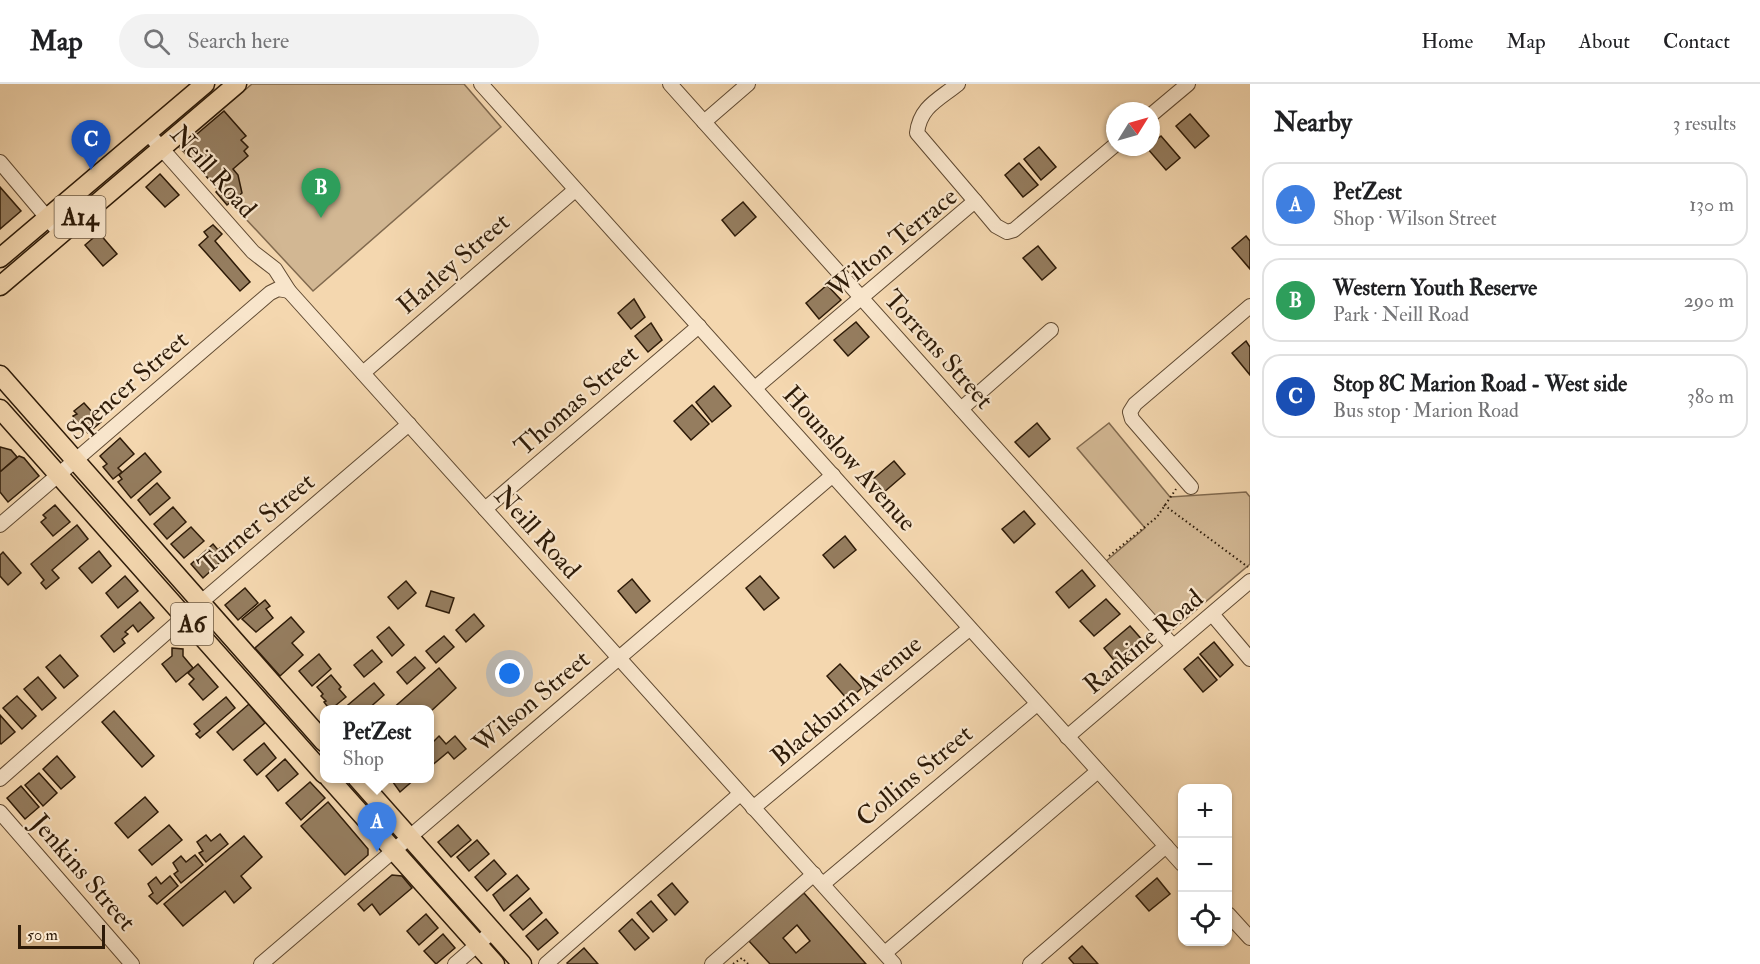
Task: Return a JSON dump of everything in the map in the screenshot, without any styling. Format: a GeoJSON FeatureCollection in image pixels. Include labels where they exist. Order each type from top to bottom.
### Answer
{"type":"FeatureCollection","features":[{"type":"Feature","properties":{"kind":"main road","name":"A14"},"geometry":{"type":"LineString","coordinates":[[0,258],[206,84]]}},
{"type":"Feature","properties":{"kind":"main road","name":"A14"},"geometry":{"type":"LineString","coordinates":[[0,286],[237,84]]}},
{"type":"Feature","properties":{"kind":"main road","name":"A6"},"geometry":{"type":"LineString","coordinates":[[0,375],[320,738]]}},
{"type":"Feature","properties":{"kind":"main road","name":"A6"},"geometry":{"type":"LineString","coordinates":[[0,409],[320,769]]}},
{"type":"Feature","properties":{"kind":"main road"},"geometry":{"type":"LineString","coordinates":[[333,783],[495,964]]}},
{"type":"Feature","properties":{"kind":"main road"},"geometry":{"type":"LineString","coordinates":[[361,783],[522,964]]}},
{"type":"Feature","properties":{"kind":"street","name":"Hounslow Avenue"},"geometry":{"type":"LineString","coordinates":[[481,84],[1178,860]]}},
{"type":"Feature","properties":{"kind":"street","name":"Torrens Street"},"geometry":{"type":"LineString","coordinates":[[670,84],[1173,646]]}},
{"type":"Feature","properties":{"kind":"street"},"geometry":{"type":"LineString","coordinates":[[704,122],[748,84]]}},
{"type":"Feature","properties":{"kind":"street"},"geometry":{"type":"LineString","coordinates":[[958,84],[925,110],[919,120],[917,133],[975,201]]}},
{"type":"Feature","properties":{"kind":"street"},"geometry":{"type":"LineString","coordinates":[[1160,107],[1188,84]]}},
{"type":"Feature","properties":{"kind":"street","name":"Neill Road"},"geometry":{"type":"LineString","coordinates":[[147,132],[253,252],[275,269],[289,291],[890,959]]}},
{"type":"Feature","properties":{"kind":"street","name":"Wilton Terrace"},"geometry":{"type":"LineString","coordinates":[[755,388],[975,201],[996,226],[1007,232],[1014,230],[1106,153]]}},
{"type":"Feature","properties":{"kind":"street"},"geometry":{"type":"LineString","coordinates":[[0,162],[60,233]]}},
{"type":"Feature","properties":{"kind":"street","name":"Harley Street"},"geometry":{"type":"LineString","coordinates":[[363,373],[575,190]]}},
{"type":"Feature","properties":{"kind":"street","name":"Spencer Street"},"geometry":{"type":"LineString","coordinates":[[0,525],[270,293],[278,290],[289,291]]}},
{"type":"Feature","properties":{"kind":"street"},"geometry":{"type":"LineString","coordinates":[[1186,486],[1132,419],[1130,412],[1135,404],[1250,306]]}},
{"type":"Feature","properties":{"kind":"street","name":"Thomas Street"},"geometry":{"type":"LineString","coordinates":[[485,509],[699,326]]}},
{"type":"Feature","properties":{"kind":"street"},"geometry":{"type":"LineString","coordinates":[[961,409],[1051,330]]}},
{"type":"Feature","properties":{"kind":"street","name":"Turner Street"},"geometry":{"type":"LineString","coordinates":[[0,779],[184,616],[409,424]]}},
{"type":"Feature","properties":{"kind":"street","name":"Wilson Street"},"geometry":{"type":"LineString","coordinates":[[261,964],[833,475]]}},
{"type":"Feature","properties":{"kind":"street","name":"Rankine Road"},"geometry":{"type":"LineString","coordinates":[[1067,737],[1212,614],[1249,574]]}},
{"type":"Feature","properties":{"kind":"street"},"geometry":{"type":"LineString","coordinates":[[1212,614],[1250,659]]}},
{"type":"Feature","properties":{"kind":"street","name":"Blackburn Avenue"},"geometry":{"type":"LineString","coordinates":[[753,808],[969,629]]}},
{"type":"Feature","properties":{"kind":"street","name":"Collins Street"},"geometry":{"type":"LineString","coordinates":[[712,964],[1037,704]]}},
{"type":"Feature","properties":{"kind":"street"},"geometry":{"type":"LineString","coordinates":[[890,959],[1098,771]]}},
{"type":"Feature","properties":{"kind":"street"},"geometry":{"type":"LineString","coordinates":[[546,964],[740,794]]}},
{"type":"Feature","properties":{"kind":"street","name":"Jenkins Street"},"geometry":{"type":"LineString","coordinates":[[0,812],[132,964]]}},
{"type":"Feature","properties":{"kind":"street"},"geometry":{"type":"LineString","coordinates":[[1029,964],[1166,846]]}},
{"type":"Feature","properties":{"kind":"street"},"geometry":{"type":"LineString","coordinates":[[1232,919],[1250,938]]}},
{"type":"Feature","properties":{"kind":"street"},"geometry":{"type":"LineString","coordinates":[[455,964],[493,931]]}},
{"type":"Feature","properties":{"kind":"path"},"geometry":{"type":"LineString","coordinates":[[1099,564],[1156,517],[1172,493],[1186,486]]}},
{"type":"Feature","properties":{"kind":"path"},"geometry":{"type":"LineString","coordinates":[[1164,505],[1249,574]]}},
{"type":"Feature","properties":{"kind":"path"},"geometry":{"type":"LineString","coordinates":[[733,964],[742,958],[747,964]]}},
{"type":"Feature","properties":{"kind":"shaded area"},"geometry":{"type":"Polygon","coordinates":[[[252,84],[464,84],[501,127],[313,291],[178,146],[252,84]]]}},
{"type":"Feature","properties":{"kind":"shaded area"},"geometry":{"type":"Polygon","coordinates":[[[1109,423],[1170,497],[1246,492],[1250,497],[1250,564],[1169,633],[1105,562],[1145,528],[1077,448],[1109,423]]]}},
{"type":"Feature","properties":{"kind":"building"},"geometry":{"type":"Polygon","coordinates":[[[224,111],[246,136],[241,140],[248,147],[244,151],[248,156],[233,169],[238,175],[242,193],[227,205],[216,192],[218,190],[184,150],[184,145],[224,111]]]}},
{"type":"Feature","properties":{"kind":"building"},"geometry":{"type":"Polygon","coordinates":[[[1190,114],[1209,136],[1195,148],[1176,126],[1190,114]]]}},
{"type":"Feature","properties":{"kind":"building"},"geometry":{"type":"Polygon","coordinates":[[[1160,137],[1180,158],[1166,170],[1154,156],[1160,156],[1160,137]]]}},
{"type":"Feature","properties":{"kind":"building"},"geometry":{"type":"Polygon","coordinates":[[[1039,147],[1056,167],[1041,180],[1024,159],[1039,147]]]}},
{"type":"Feature","properties":{"kind":"building"},"geometry":{"type":"Polygon","coordinates":[[[1019,163],[1038,185],[1023,197],[1005,175],[1019,163]]]}},
{"type":"Feature","properties":{"kind":"building"},"geometry":{"type":"Polygon","coordinates":[[[160,174],[179,195],[165,207],[146,187],[160,174]]]}},
{"type":"Feature","properties":{"kind":"building"},"geometry":{"type":"Polygon","coordinates":[[[0,187],[21,211],[0,229],[0,187]]]}},
{"type":"Feature","properties":{"kind":"building"},"geometry":{"type":"Polygon","coordinates":[[[743,202],[756,217],[735,236],[722,220],[743,202]]]}},
{"type":"Feature","properties":{"kind":"building"},"geometry":{"type":"Polygon","coordinates":[[[213,225],[222,234],[215,241],[250,282],[240,291],[199,245],[208,237],[204,232],[213,225]]]}},
{"type":"Feature","properties":{"kind":"building"},"geometry":{"type":"Polygon","coordinates":[[[99,233],[117,254],[103,266],[85,245],[99,233]]]}},
{"type":"Feature","properties":{"kind":"building"},"geometry":{"type":"Polygon","coordinates":[[[1246,236],[1250,241],[1250,269],[1232,248],[1246,236]]]}},
{"type":"Feature","properties":{"kind":"building"},"geometry":{"type":"Polygon","coordinates":[[[1038,246],[1056,268],[1042,280],[1023,258],[1038,246]]]}},
{"type":"Feature","properties":{"kind":"building"},"geometry":{"type":"Polygon","coordinates":[[[827,285],[841,300],[819,319],[806,303],[827,285]]]}},
{"type":"Feature","properties":{"kind":"building"},"geometry":{"type":"Polygon","coordinates":[[[634,299],[645,317],[631,329],[618,313],[634,299]]]}},
{"type":"Feature","properties":{"kind":"building"},"geometry":{"type":"Polygon","coordinates":[[[856,322],[869,337],[848,356],[834,340],[856,322]]]}},
{"type":"Feature","properties":{"kind":"building"},"geometry":{"type":"Polygon","coordinates":[[[651,323],[662,340],[648,352],[635,336],[651,323]]]}},
{"type":"Feature","properties":{"kind":"building"},"geometry":{"type":"Polygon","coordinates":[[[1246,341],[1250,347],[1250,375],[1232,353],[1246,341]]]}},
{"type":"Feature","properties":{"kind":"building"},"geometry":{"type":"Polygon","coordinates":[[[714,386],[731,406],[712,422],[696,402],[714,386]]]}},
{"type":"Feature","properties":{"kind":"building"},"geometry":{"type":"Polygon","coordinates":[[[84,403],[101,422],[88,433],[83,427],[80,429],[73,420],[75,419],[73,416],[77,414],[74,411],[84,403]]]}},
{"type":"Feature","properties":{"kind":"building"},"geometry":{"type":"Polygon","coordinates":[[[692,405],[709,424],[691,440],[674,421],[692,405]]]}},
{"type":"Feature","properties":{"kind":"building"},"geometry":{"type":"Polygon","coordinates":[[[1037,423],[1050,439],[1029,457],[1015,442],[1037,423]]]}},
{"type":"Feature","properties":{"kind":"building"},"geometry":{"type":"Polygon","coordinates":[[[120,438],[134,454],[118,468],[122,472],[113,479],[103,467],[107,464],[100,456],[120,438]]]}},
{"type":"Feature","properties":{"kind":"building"},"geometry":{"type":"Polygon","coordinates":[[[0,447],[11,450],[17,457],[0,472],[0,447]]]}},
{"type":"Feature","properties":{"kind":"building"},"geometry":{"type":"Polygon","coordinates":[[[145,453],[161,472],[131,498],[118,482],[122,479],[119,475],[145,453]]]}},
{"type":"Feature","properties":{"kind":"building"},"geometry":{"type":"Polygon","coordinates":[[[19,456],[24,458],[39,476],[8,502],[0,492],[0,472],[19,456]]]}},
{"type":"Feature","properties":{"kind":"building"},"geometry":{"type":"Polygon","coordinates":[[[894,461],[905,474],[883,493],[872,480],[894,461]]]}},
{"type":"Feature","properties":{"kind":"building"},"geometry":{"type":"Polygon","coordinates":[[[157,483],[170,498],[150,515],[138,500],[157,483]]]}},
{"type":"Feature","properties":{"kind":"building"},"geometry":{"type":"Polygon","coordinates":[[[55,505],[70,522],[53,536],[41,522],[46,518],[43,515],[55,505]]]}},
{"type":"Feature","properties":{"kind":"building"},"geometry":{"type":"Polygon","coordinates":[[[173,507],[186,522],[167,539],[154,524],[173,507]]]}},
{"type":"Feature","properties":{"kind":"building"},"geometry":{"type":"Polygon","coordinates":[[[1024,511],[1035,524],[1014,543],[1002,529],[1024,511]]]}},
{"type":"Feature","properties":{"kind":"building"},"geometry":{"type":"Polygon","coordinates":[[[77,525],[88,539],[52,570],[59,578],[46,589],[41,583],[44,580],[31,564],[77,525]]]}},
{"type":"Feature","properties":{"kind":"building"},"geometry":{"type":"Polygon","coordinates":[[[191,527],[204,541],[184,558],[171,544],[191,527]]]}},
{"type":"Feature","properties":{"kind":"building"},"geometry":{"type":"Polygon","coordinates":[[[845,536],[856,550],[834,568],[823,555],[845,536]]]}},
{"type":"Feature","properties":{"kind":"building"},"geometry":{"type":"Polygon","coordinates":[[[213,544],[227,556],[203,578],[191,564],[213,544]]]}},
{"type":"Feature","properties":{"kind":"building"},"geometry":{"type":"Polygon","coordinates":[[[99,551],[111,566],[92,583],[79,568],[99,551]]]}},
{"type":"Feature","properties":{"kind":"building"},"geometry":{"type":"Polygon","coordinates":[[[3,552],[21,573],[8,585],[0,576],[0,555],[3,552]]]}},
{"type":"Feature","properties":{"kind":"building"},"geometry":{"type":"Polygon","coordinates":[[[1082,570],[1095,586],[1069,608],[1056,592],[1082,570]]]}},
{"type":"Feature","properties":{"kind":"building"},"geometry":{"type":"Polygon","coordinates":[[[125,576],[138,591],[118,608],[106,593],[125,576]]]}},
{"type":"Feature","properties":{"kind":"building"},"geometry":{"type":"Polygon","coordinates":[[[760,576],[779,598],[764,610],[746,588],[760,576]]]}},
{"type":"Feature","properties":{"kind":"building"},"geometry":{"type":"Polygon","coordinates":[[[632,579],[650,601],[636,613],[618,591],[632,579]]]}},
{"type":"Feature","properties":{"kind":"building"},"geometry":{"type":"Polygon","coordinates":[[[406,581],[416,593],[398,609],[388,597],[406,581]]]}},
{"type":"Feature","properties":{"kind":"building"},"geometry":{"type":"Polygon","coordinates":[[[245,588],[258,603],[238,620],[225,605],[245,588]]]}},
{"type":"Feature","properties":{"kind":"building"},"geometry":{"type":"Polygon","coordinates":[[[431,591],[454,598],[449,613],[426,606],[431,591]]]}},
{"type":"Feature","properties":{"kind":"building"},"geometry":{"type":"Polygon","coordinates":[[[1106,599],[1120,614],[1094,636],[1080,621],[1106,599]]]}},
{"type":"Feature","properties":{"kind":"building"},"geometry":{"type":"Polygon","coordinates":[[[265,600],[270,606],[266,609],[273,618],[256,632],[242,619],[265,600]]]}},
{"type":"Feature","properties":{"kind":"building"},"geometry":{"type":"Polygon","coordinates":[[[140,602],[154,618],[138,632],[133,625],[125,632],[128,634],[122,639],[125,643],[114,652],[101,636],[140,602]]]}},
{"type":"Feature","properties":{"kind":"building"},"geometry":{"type":"Polygon","coordinates":[[[474,614],[484,626],[466,642],[456,630],[474,614]]]}},
{"type":"Feature","properties":{"kind":"building"},"geometry":{"type":"Polygon","coordinates":[[[291,617],[304,632],[292,643],[303,655],[280,676],[255,648],[291,617]]]}},
{"type":"Feature","properties":{"kind":"building"},"geometry":{"type":"Polygon","coordinates":[[[1130,626],[1144,642],[1117,664],[1104,648],[1130,626]]]}},
{"type":"Feature","properties":{"kind":"building"},"geometry":{"type":"Polygon","coordinates":[[[389,627],[404,645],[392,656],[377,637],[389,627]]]}},
{"type":"Feature","properties":{"kind":"building"},"geometry":{"type":"Polygon","coordinates":[[[444,636],[454,647],[436,663],[426,651],[444,636]]]}},
{"type":"Feature","properties":{"kind":"building"},"geometry":{"type":"Polygon","coordinates":[[[1214,642],[1233,665],[1220,677],[1200,654],[1214,642]]]}},
{"type":"Feature","properties":{"kind":"building"},"geometry":{"type":"Polygon","coordinates":[[[172,648],[183,649],[183,656],[193,668],[176,682],[162,664],[172,656],[172,648]]]}},
{"type":"Feature","properties":{"kind":"building"},"geometry":{"type":"Polygon","coordinates":[[[372,650],[382,662],[364,677],[354,665],[372,650]]]}},
{"type":"Feature","properties":{"kind":"building"},"geometry":{"type":"Polygon","coordinates":[[[319,654],[331,669],[312,686],[299,671],[319,654]]]}},
{"type":"Feature","properties":{"kind":"building"},"geometry":{"type":"Polygon","coordinates":[[[60,655],[78,676],[64,688],[46,667],[60,655]]]}},
{"type":"Feature","properties":{"kind":"building"},"geometry":{"type":"Polygon","coordinates":[[[415,657],[425,668],[407,684],[397,672],[415,657]]]}},
{"type":"Feature","properties":{"kind":"building"},"geometry":{"type":"Polygon","coordinates":[[[1198,657],[1217,680],[1203,692],[1184,669],[1198,657]]]}},
{"type":"Feature","properties":{"kind":"building"},"geometry":{"type":"Polygon","coordinates":[[[198,664],[218,687],[203,700],[189,684],[194,679],[188,673],[198,664]]]}},
{"type":"Feature","properties":{"kind":"building"},"geometry":{"type":"Polygon","coordinates":[[[840,664],[862,688],[848,700],[827,676],[840,664]]]}},
{"type":"Feature","properties":{"kind":"building"},"geometry":{"type":"Polygon","coordinates":[[[439,668],[456,688],[434,708],[434,705],[397,705],[439,668]]]}},
{"type":"Feature","properties":{"kind":"building"},"geometry":{"type":"Polygon","coordinates":[[[331,675],[346,697],[336,705],[326,705],[321,696],[323,694],[317,687],[331,675]]]}},
{"type":"Feature","properties":{"kind":"building"},"geometry":{"type":"Polygon","coordinates":[[[38,677],[56,698],[42,710],[24,689],[38,677]]]}},
{"type":"Feature","properties":{"kind":"building"},"geometry":{"type":"Polygon","coordinates":[[[374,683],[384,695],[373,705],[348,705],[374,683]]]}},
{"type":"Feature","properties":{"kind":"building"},"geometry":{"type":"Polygon","coordinates":[[[17,696],[36,716],[22,729],[3,708],[17,696]]]}},
{"type":"Feature","properties":{"kind":"building"},"geometry":{"type":"Polygon","coordinates":[[[226,697],[235,708],[200,738],[196,734],[200,731],[194,724],[226,697]]]}},
{"type":"Feature","properties":{"kind":"building"},"geometry":{"type":"Polygon","coordinates":[[[249,704],[265,723],[233,750],[217,732],[249,704]]]}},
{"type":"Feature","properties":{"kind":"building"},"geometry":{"type":"Polygon","coordinates":[[[114,711],[154,756],[142,767],[102,722],[114,711]]]}},
{"type":"Feature","properties":{"kind":"building"},"geometry":{"type":"Polygon","coordinates":[[[0,715],[15,732],[1,744],[0,743],[0,715]]]}},
{"type":"Feature","properties":{"kind":"building"},"geometry":{"type":"Polygon","coordinates":[[[439,736],[446,744],[455,736],[466,749],[454,759],[448,752],[434,764],[434,741],[439,736]]]}},
{"type":"Feature","properties":{"kind":"building"},"geometry":{"type":"Polygon","coordinates":[[[264,743],[276,758],[257,775],[244,760],[264,743]]]}},
{"type":"Feature","properties":{"kind":"building"},"geometry":{"type":"Polygon","coordinates":[[[57,756],[75,777],[61,789],[43,769],[57,756]]]}},
{"type":"Feature","properties":{"kind":"building"},"geometry":{"type":"Polygon","coordinates":[[[285,759],[298,774],[278,791],[266,776],[285,759]]]}},
{"type":"Feature","properties":{"kind":"building"},"geometry":{"type":"Polygon","coordinates":[[[39,773],[57,793],[43,806],[25,785],[39,773]]]}},
{"type":"Feature","properties":{"kind":"building"},"geometry":{"type":"Polygon","coordinates":[[[310,782],[325,798],[301,820],[286,803],[310,782]]]}},
{"type":"Feature","properties":{"kind":"building"},"geometry":{"type":"Polygon","coordinates":[[[394,783],[410,783],[400,792],[394,783]]]}},
{"type":"Feature","properties":{"kind":"building"},"geometry":{"type":"Polygon","coordinates":[[[21,786],[39,807],[25,819],[7,798],[21,786]]]}},
{"type":"Feature","properties":{"kind":"building"},"geometry":{"type":"Polygon","coordinates":[[[145,797],[158,812],[128,838],[115,823],[145,797]]]}},
{"type":"Feature","properties":{"kind":"building"},"geometry":{"type":"Polygon","coordinates":[[[328,802],[368,849],[368,855],[345,875],[301,826],[328,802]]]}},
{"type":"Feature","properties":{"kind":"building"},"geometry":{"type":"Polygon","coordinates":[[[169,825],[182,840],[152,865],[139,850],[169,825]]]}},
{"type":"Feature","properties":{"kind":"building"},"geometry":{"type":"Polygon","coordinates":[[[458,825],[471,840],[451,857],[438,842],[458,825]]]}},
{"type":"Feature","properties":{"kind":"building"},"geometry":{"type":"Polygon","coordinates":[[[220,834],[228,844],[206,862],[199,853],[203,851],[197,842],[206,835],[211,841],[220,834]]]}},
{"type":"Feature","properties":{"kind":"building"},"geometry":{"type":"Polygon","coordinates":[[[244,836],[262,857],[241,876],[251,888],[234,903],[225,891],[183,926],[164,904],[244,836]]]}},
{"type":"Feature","properties":{"kind":"building"},"geometry":{"type":"Polygon","coordinates":[[[477,840],[489,854],[469,871],[457,857],[477,840]]]}},
{"type":"Feature","properties":{"kind":"building"},"geometry":{"type":"Polygon","coordinates":[[[195,855],[203,865],[181,883],[174,874],[178,871],[173,863],[181,856],[186,862],[195,855]]]}},
{"type":"Feature","properties":{"kind":"building"},"geometry":{"type":"Polygon","coordinates":[[[494,860],[506,874],[487,891],[475,877],[494,860]]]}},
{"type":"Feature","properties":{"kind":"building"},"geometry":{"type":"Polygon","coordinates":[[[392,875],[402,876],[412,888],[380,915],[372,904],[364,911],[358,904],[392,875]]]}},
{"type":"Feature","properties":{"kind":"building"},"geometry":{"type":"Polygon","coordinates":[[[517,875],[529,889],[504,911],[493,895],[517,875]]]}},
{"type":"Feature","properties":{"kind":"building"},"geometry":{"type":"Polygon","coordinates":[[[170,876],[178,886],[157,904],[149,896],[153,893],[148,884],[156,877],[161,884],[170,876]]]}},
{"type":"Feature","properties":{"kind":"building"},"geometry":{"type":"Polygon","coordinates":[[[1157,878],[1170,894],[1149,911],[1136,896],[1157,878]]]}},
{"type":"Feature","properties":{"kind":"building"},"geometry":{"type":"Polygon","coordinates":[[[672,883],[688,902],[675,915],[658,895],[672,883]]]}},
{"type":"Feature","properties":{"kind":"building"},"geometry":{"type":"Polygon","coordinates":[[[804,893],[866,964],[770,964],[749,941],[804,893]],[[797,925],[783,938],[796,953],[810,941],[797,925]]]}},
{"type":"Feature","properties":{"kind":"building"},"geometry":{"type":"Polygon","coordinates":[[[530,898],[542,913],[523,930],[510,915],[530,898]]]}},
{"type":"Feature","properties":{"kind":"building"},"geometry":{"type":"Polygon","coordinates":[[[651,901],[667,920],[653,932],[637,913],[651,901]]]}},
{"type":"Feature","properties":{"kind":"building"},"geometry":{"type":"Polygon","coordinates":[[[426,914],[438,928],[419,945],[407,931],[426,914]]]}},
{"type":"Feature","properties":{"kind":"building"},"geometry":{"type":"Polygon","coordinates":[[[546,919],[558,933],[538,950],[526,936],[546,919]]]}},
{"type":"Feature","properties":{"kind":"building"},"geometry":{"type":"Polygon","coordinates":[[[632,919],[649,938],[635,950],[619,931],[632,919]]]}},
{"type":"Feature","properties":{"kind":"building"},"geometry":{"type":"Polygon","coordinates":[[[443,934],[455,948],[436,964],[424,951],[443,934]]]}},
{"type":"Feature","properties":{"kind":"building"},"geometry":{"type":"Polygon","coordinates":[[[1082,946],[1098,964],[1074,964],[1069,958],[1082,946]]]}},
{"type":"Feature","properties":{"kind":"building"},"geometry":{"type":"Polygon","coordinates":[[[584,948],[598,964],[567,963],[584,948]]]}},
{"type":"Feature","properties":{"kind":"place","name":"Stop 8C Marion Road - West side"},"geometry":{"type":"Point","coordinates":[91,170]}},
{"type":"Feature","properties":{"kind":"place","name":"Western Youth Reserve"},"geometry":{"type":"Point","coordinates":[321,218]}},
{"type":"Feature","properties":{"kind":"place","name":"PetZest"},"geometry":{"type":"Point","coordinates":[377,852]}}]}
